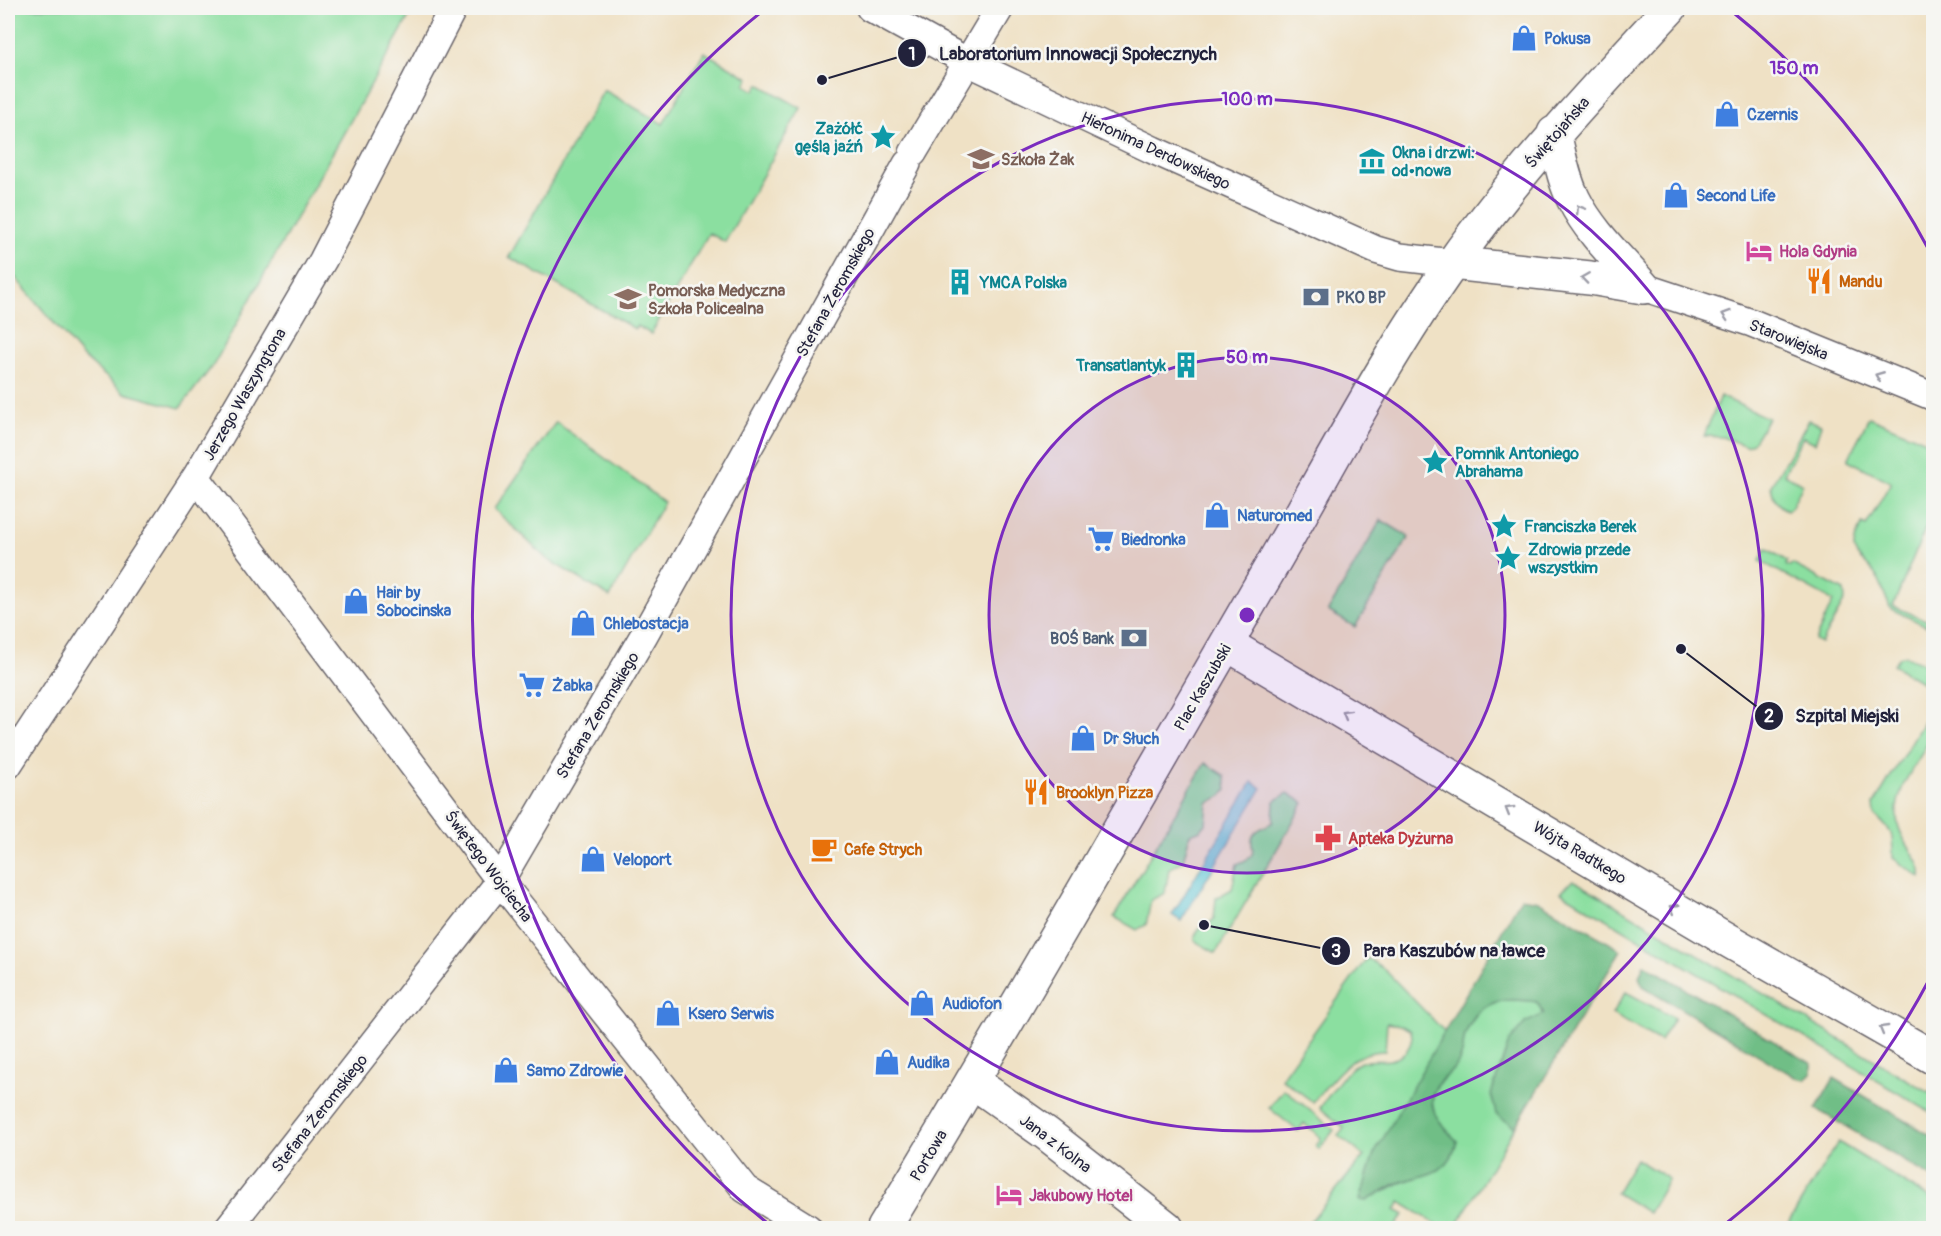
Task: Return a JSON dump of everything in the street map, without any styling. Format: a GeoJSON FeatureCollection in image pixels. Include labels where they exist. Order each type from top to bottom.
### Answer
{"type":"FeatureCollection","features":[{"type":"Feature","properties":{"kind":"street","name":"Jerzego Waszyngtona"},"geometry":{"type":"LineString","coordinates":[[8,765],[196,477],[323,260],[453,8]]}},
{"type":"Feature","properties":{"kind":"street","name":"Hieronima Derdowskiego"},"geometry":{"type":"LineString","coordinates":[[870,8],[968,62],[1154,150],[1376,250],[1400,257],[1452,263]]}},
{"type":"Feature","properties":{"kind":"street","name":"Stefana Żeromskiego"},"geometry":{"type":"LineString","coordinates":[[228,1228],[500,881],[644,635],[943,100],[1000,8]]}},
{"type":"Feature","properties":{"kind":"street","name":"Świętojańska"},"geometry":{"type":"LineString","coordinates":[[1452,263],[1554,133],[1670,8]]}},
{"type":"Feature","properties":{"kind":"street"},"geometry":{"type":"LineString","coordinates":[[1554,133],[1564,176],[1574,201],[1585,218],[1643,287]]}},
{"type":"Feature","properties":{"kind":"street"},"geometry":{"type":"LineString","coordinates":[[1452,263],[1590,278],[1643,287]]}},
{"type":"Feature","properties":{"kind":"street","name":"Plac Kaszubski"},"geometry":{"type":"LineString","coordinates":[[972,1082],[1227,644],[1394,351],[1452,263]]}},
{"type":"Feature","properties":{"kind":"street","name":"Starowiejska"},"geometry":{"type":"LineString","coordinates":[[1643,287],[1752,323],[1934,397]]}},
{"type":"Feature","properties":{"kind":"street","name":"Świętego Wojciecha"},"geometry":{"type":"LineString","coordinates":[[196,477],[500,881],[745,1189],[808,1228]]}},
{"type":"Feature","properties":{"kind":"street","name":"Wójta Radtkego"},"geometry":{"type":"LineString","coordinates":[[1227,644],[1714,932],[1934,1058]]}},
{"type":"Feature","properties":{"kind":"street","name":"Portowa"},"geometry":{"type":"LineString","coordinates":[[884,1228],[972,1082]]}},
{"type":"Feature","properties":{"kind":"street","name":"Jana z Kolna"},"geometry":{"type":"LineString","coordinates":[[972,1082],[1047,1134],[1167,1228]]}},
{"type":"Feature","properties":{"kind":"green space"},"geometry":{"type":"Polygon","coordinates":[[[8,8],[414,8],[214,364],[180,408],[125,393],[82,356],[8,269],[8,8]]]}},
{"type":"Feature","properties":{"kind":"green space"},"geometry":{"type":"Polygon","coordinates":[[[704,52],[749,78],[745,85],[755,91],[759,84],[801,108],[725,242],[709,233],[651,334],[637,326],[635,329],[509,257],[604,90],[663,124],[704,52]]]}},
{"type":"Feature","properties":{"kind":"green space"},"geometry":{"type":"Polygon","coordinates":[[[1720,396],[1768,418],[1753,443],[1746,446],[1722,437],[1704,436],[1720,396]]]}},
{"type":"Feature","properties":{"kind":"green space"},"geometry":{"type":"Polygon","coordinates":[[[1869,417],[1933,444],[1933,510],[1893,606],[1933,623],[1933,629],[1891,609],[1878,579],[1854,550],[1862,524],[1866,526],[1891,482],[1848,460],[1869,417]]]}},
{"type":"Feature","properties":{"kind":"green space"},"geometry":{"type":"Polygon","coordinates":[[[1809,420],[1821,425],[1815,443],[1803,437],[1784,474],[1803,484],[1791,508],[1787,510],[1776,500],[1771,486],[1809,420]]]}},
{"type":"Feature","properties":{"kind":"green space"},"geometry":{"type":"Polygon","coordinates":[[[556,422],[664,502],[610,597],[547,559],[494,509],[556,422]]]}},
{"type":"Feature","properties":{"kind":"green space"},"geometry":{"type":"Polygon","coordinates":[[[1381,520],[1409,537],[1355,627],[1328,611],[1381,520]]]}},
{"type":"Feature","properties":{"kind":"green space"},"geometry":{"type":"Polygon","coordinates":[[[1766,548],[1787,561],[1786,565],[1790,567],[1792,564],[1844,591],[1845,600],[1821,643],[1815,640],[1833,601],[1760,561],[1766,548]]]}},
{"type":"Feature","properties":{"kind":"green space"},"geometry":{"type":"Polygon","coordinates":[[[1905,656],[1933,667],[1933,695],[1928,686],[1893,665],[1899,657],[1905,656]]]}},
{"type":"Feature","properties":{"kind":"green space"},"geometry":{"type":"Polygon","coordinates":[[[1933,706],[1933,731],[1906,780],[1897,810],[1900,831],[1919,864],[1921,878],[1893,858],[1891,834],[1875,815],[1874,804],[1933,706]]]}},
{"type":"Feature","properties":{"kind":"green space"},"geometry":{"type":"Polygon","coordinates":[[[1205,763],[1225,776],[1227,789],[1222,796],[1208,803],[1206,824],[1201,830],[1190,834],[1183,861],[1169,869],[1165,893],[1151,900],[1146,925],[1137,930],[1114,917],[1205,763]]]}},
{"type":"Feature","properties":{"kind":"green space"},"geometry":{"type":"Polygon","coordinates":[[[1288,793],[1304,803],[1216,953],[1195,941],[1196,932],[1214,919],[1216,898],[1232,889],[1237,864],[1246,860],[1253,853],[1252,838],[1255,833],[1273,822],[1274,801],[1288,793]]]}},
{"type":"Feature","properties":{"kind":"green space"},"geometry":{"type":"Polygon","coordinates":[[[1573,880],[1933,1095],[1933,1114],[1561,892],[1573,880]]]}},
{"type":"Feature","properties":{"kind":"green space"},"geometry":{"type":"Polygon","coordinates":[[[1521,898],[1538,901],[1621,950],[1515,1127],[1496,1114],[1491,1094],[1509,1042],[1525,1023],[1544,1014],[1537,1002],[1503,1000],[1485,1007],[1471,1023],[1465,1035],[1459,1061],[1439,1082],[1433,1093],[1432,1101],[1436,1116],[1457,1141],[1448,1161],[1435,1172],[1394,1185],[1366,1201],[1360,1200],[1373,1156],[1521,898]]]}},
{"type":"Feature","properties":{"kind":"green space"},"geometry":{"type":"Polygon","coordinates":[[[1367,958],[1384,969],[1446,1033],[1373,1156],[1384,1192],[1437,1170],[1446,1164],[1452,1154],[1457,1141],[1436,1116],[1433,1108],[1434,1093],[1440,1082],[1457,1065],[1462,1054],[1465,1035],[1478,1014],[1494,1003],[1514,1000],[1537,1002],[1544,1015],[1525,1023],[1496,1114],[1515,1127],[1455,1228],[1443,1228],[1400,1202],[1395,1210],[1404,1215],[1394,1228],[1305,1228],[1364,1156],[1338,1135],[1344,1128],[1320,1108],[1349,1070],[1361,1062],[1386,1061],[1398,1057],[1411,1043],[1410,1030],[1400,1025],[1387,1023],[1385,1051],[1362,1055],[1352,1061],[1336,1075],[1313,1102],[1281,1078],[1367,958]]]}},
{"type":"Feature","properties":{"kind":"green space"},"geometry":{"type":"Polygon","coordinates":[[[1644,964],[1812,1064],[1812,1073],[1805,1080],[1797,1078],[1643,986],[1639,977],[1644,964]]]}},
{"type":"Feature","properties":{"kind":"green space"},"geometry":{"type":"Polygon","coordinates":[[[1626,992],[1674,1018],[1660,1041],[1612,1014],[1626,992]]]}},
{"type":"Feature","properties":{"kind":"green space"},"geometry":{"type":"Polygon","coordinates":[[[1834,1078],[1933,1137],[1933,1178],[1816,1109],[1834,1078]]]}},
{"type":"Feature","properties":{"kind":"green space"},"geometry":{"type":"Polygon","coordinates":[[[1284,1089],[1334,1130],[1319,1149],[1316,1146],[1321,1138],[1304,1123],[1298,1131],[1269,1108],[1284,1089]]]}},
{"type":"Feature","properties":{"kind":"green space"},"geometry":{"type":"Polygon","coordinates":[[[1838,1142],[1933,1200],[1933,1228],[1785,1228],[1838,1142]]]}},
{"type":"Feature","properties":{"kind":"green space"},"geometry":{"type":"Polygon","coordinates":[[[1636,1159],[1669,1179],[1649,1213],[1616,1193],[1636,1159]]]}},
{"type":"Feature","properties":{"kind":"water"},"geometry":{"type":"Polygon","coordinates":[[[1252,782],[1262,788],[1181,921],[1172,915],[1252,782]]]}},
{"type":"Feature","properties":{"kind":"place","name":"Pokusa"},"geometry":{"type":"Point","coordinates":[1524,38]}},
{"type":"Feature","properties":{"kind":"place","name":"Laboratorium Innowacji Społecznych"},"geometry":{"type":"Point","coordinates":[822,80]}},
{"type":"Feature","properties":{"kind":"place","name":"Czernis"},"geometry":{"type":"Point","coordinates":[1727,114]}},
{"type":"Feature","properties":{"kind":"place","name":"Zażółć gęślą jaźń"},"geometry":{"type":"Point","coordinates":[883,137]}},
{"type":"Feature","properties":{"kind":"place","name":"Szkoła Żak"},"geometry":{"type":"Point","coordinates":[981,159]}},
{"type":"Feature","properties":{"kind":"place","name":"Okna i drzwi: od•nowa"},"geometry":{"type":"Point","coordinates":[1372,161]}},
{"type":"Feature","properties":{"kind":"place","name":"Second Life"},"geometry":{"type":"Point","coordinates":[1676,195]}},
{"type":"Feature","properties":{"kind":"place","name":"Hola Gdynia"},"geometry":{"type":"Point","coordinates":[1759,251]}},
{"type":"Feature","properties":{"kind":"place","name":"Mandu"},"geometry":{"type":"Point","coordinates":[1819,281]}},
{"type":"Feature","properties":{"kind":"place","name":"YMCA Polska"},"geometry":{"type":"Point","coordinates":[960,282]}},
{"type":"Feature","properties":{"kind":"place","name":"PKO BP"},"geometry":{"type":"Point","coordinates":[1316,297]}},
{"type":"Feature","properties":{"kind":"place","name":"Pomorska Medyczna Szkoła Policealna"},"geometry":{"type":"Point","coordinates":[628,299]}},
{"type":"Feature","properties":{"kind":"place","name":"Transatlantyk"},"geometry":{"type":"Point","coordinates":[1186,365]}},
{"type":"Feature","properties":{"kind":"place","name":"Pomnik Antoniego Abrahama"},"geometry":{"type":"Point","coordinates":[1435,462]}},
{"type":"Feature","properties":{"kind":"place","name":"Naturomed"},"geometry":{"type":"Point","coordinates":[1217,515]}},
{"type":"Feature","properties":{"kind":"place","name":"Franciszka Berek"},"geometry":{"type":"Point","coordinates":[1504,526]}},
{"type":"Feature","properties":{"kind":"place","name":"Biedronka"},"geometry":{"type":"Point","coordinates":[1101,539]}},
{"type":"Feature","properties":{"kind":"place","name":"Zdrowia przede wszystkim"},"geometry":{"type":"Point","coordinates":[1508,558]}},
{"type":"Feature","properties":{"kind":"place","name":"Hair by Sobocinska"},"geometry":{"type":"Point","coordinates":[356,601]}},
{"type":"Feature","properties":{"kind":"place","name":"Chlebostacja"},"geometry":{"type":"Point","coordinates":[583,623]}},
{"type":"Feature","properties":{"kind":"place","name":"BOŚ Bank"},"geometry":{"type":"Point","coordinates":[1134,638]}},
{"type":"Feature","properties":{"kind":"place","name":"Szpital Miejski"},"geometry":{"type":"Point","coordinates":[1681,649]}},
{"type":"Feature","properties":{"kind":"place","name":"Żabka"},"geometry":{"type":"Point","coordinates":[532,685]}},
{"type":"Feature","properties":{"kind":"place","name":"Dr Słuch"},"geometry":{"type":"Point","coordinates":[1083,738]}},
{"type":"Feature","properties":{"kind":"place","name":"Brooklyn Pizza"},"geometry":{"type":"Point","coordinates":[1036,792]}},
{"type":"Feature","properties":{"kind":"place","name":"Apteka Dyżurna"},"geometry":{"type":"Point","coordinates":[1328,838]}},
{"type":"Feature","properties":{"kind":"place","name":"Cafe Strych"},"geometry":{"type":"Point","coordinates":[824,849]}},
{"type":"Feature","properties":{"kind":"place","name":"Veloport"},"geometry":{"type":"Point","coordinates":[593,859]}},
{"type":"Feature","properties":{"kind":"place","name":"Para Kaszubów na ławce"},"geometry":{"type":"Point","coordinates":[1204,925]}},
{"type":"Feature","properties":{"kind":"place","name":"Audiofon"},"geometry":{"type":"Point","coordinates":[922,1003]}},
{"type":"Feature","properties":{"kind":"place","name":"Ksero Serwis"},"geometry":{"type":"Point","coordinates":[668,1013]}},
{"type":"Feature","properties":{"kind":"place","name":"Audika"},"geometry":{"type":"Point","coordinates":[887,1062]}},
{"type":"Feature","properties":{"kind":"place","name":"Samo Zdrowie"},"geometry":{"type":"Point","coordinates":[506,1070]}},
{"type":"Feature","properties":{"kind":"place","name":"Jakubowy Hotel"},"geometry":{"type":"Point","coordinates":[1009,1195]}}]}
